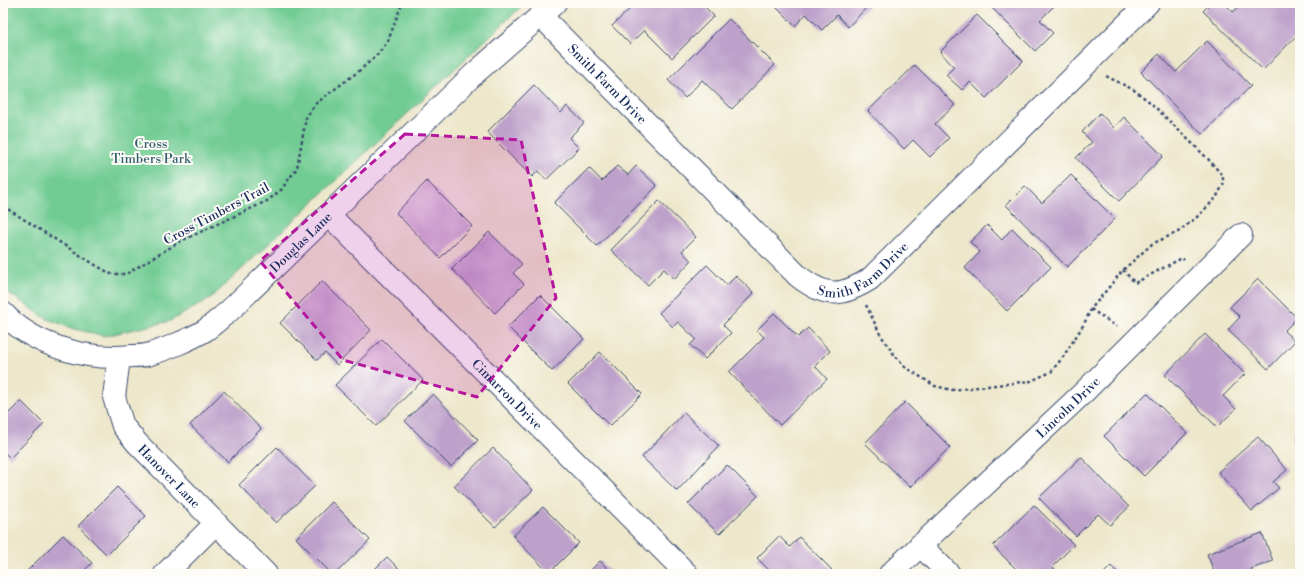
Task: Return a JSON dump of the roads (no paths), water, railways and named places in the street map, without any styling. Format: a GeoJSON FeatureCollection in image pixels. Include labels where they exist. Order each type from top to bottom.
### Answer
{"type":"FeatureCollection","features":[{"type":"Feature","properties":{"kind":"street","name":"Smith Farm Drive"},"geometry":{"type":"LineString","coordinates":[[548,10],[798,276],[810,285],[826,292],[840,293],[855,288],[870,279],[1148,3]]}},
{"type":"Feature","properties":{"kind":"street","name":"Douglas Lane"},"geometry":{"type":"LineString","coordinates":[[6,322],[37,338],[64,348],[92,356],[119,358],[150,354],[204,331],[228,312],[474,74],[548,10]]}},
{"type":"Feature","properties":{"kind":"street","name":"Cimarron Drive"},"geometry":{"type":"LineString","coordinates":[[329,215],[687,574]]}},
{"type":"Feature","properties":{"kind":"street","name":"Lincoln Drive"},"geometry":{"type":"LineString","coordinates":[[890,574],[1084,392],[1241,236]]}},
{"type":"Feature","properties":{"kind":"street","name":"Hanover Lane"},"geometry":{"type":"LineString","coordinates":[[119,358],[114,397],[123,426],[137,444],[266,574]]}},
{"type":"Feature","properties":{"kind":"street"},"geometry":{"type":"LineString","coordinates":[[165,574],[216,523]]}},
{"type":"Feature","properties":{"kind":"street"},"geometry":{"type":"LineString","coordinates":[[920,545],[949,574]]}},
{"type":"Feature","properties":{"kind":"park label","name":"Cross Timbers Park"},"geometry":{"type":"Point","coordinates":[151,150]}}]}
